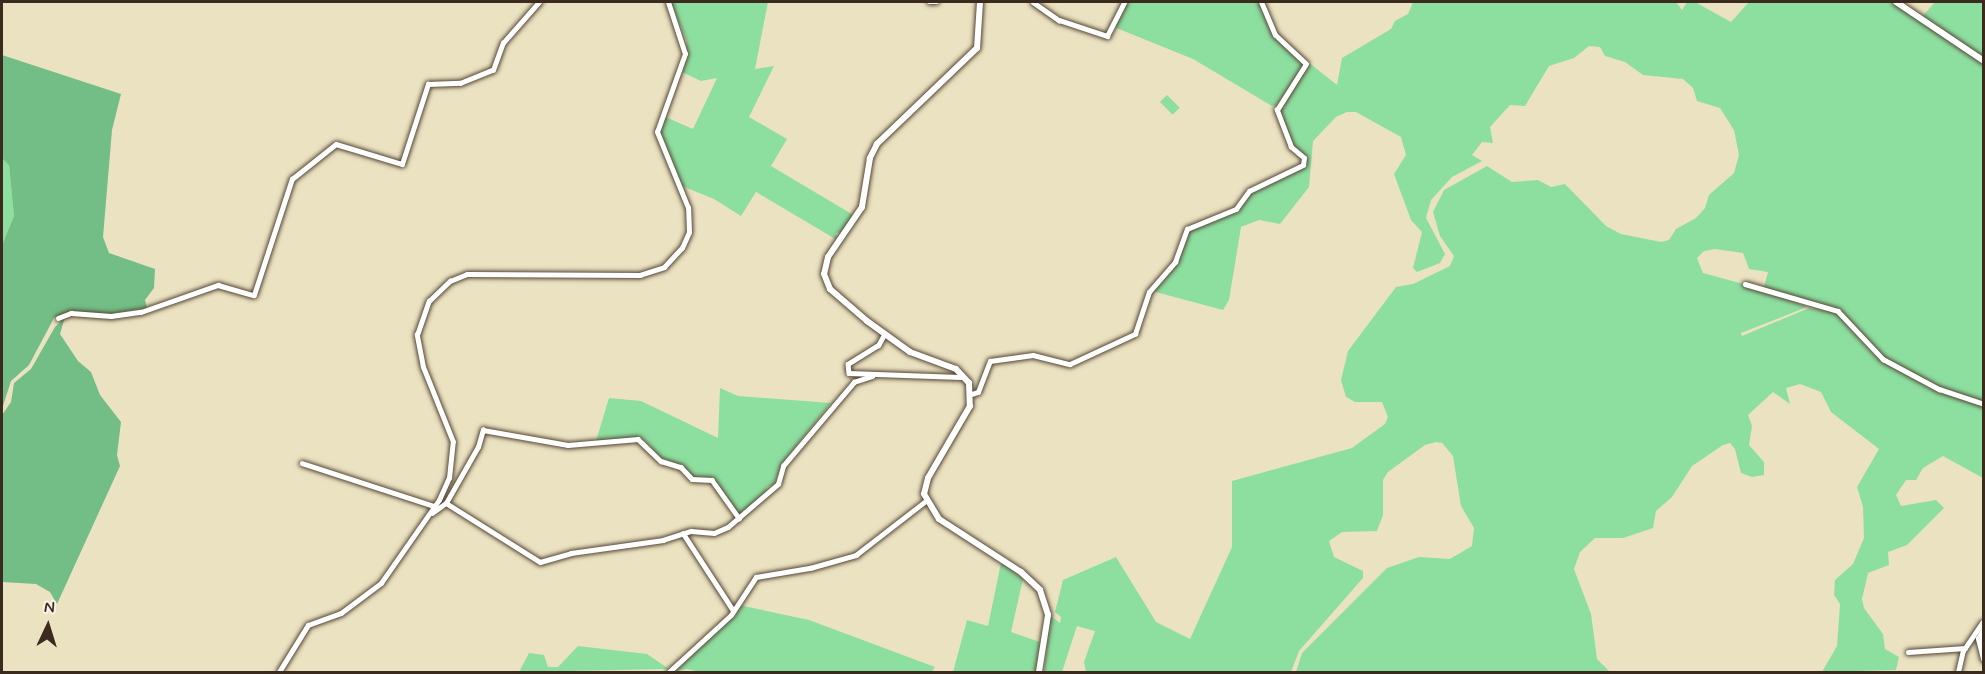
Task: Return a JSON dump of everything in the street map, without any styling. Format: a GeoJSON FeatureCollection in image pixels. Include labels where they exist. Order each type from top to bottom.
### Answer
{"type":"FeatureCollection","features":[{"type":"Feature","properties":{"kind":"main road"},"geometry":{"type":"LineString","coordinates":[[980,2],[977,48],[876,144],[870,158],[862,207],[825,263],[830,289],[885,334],[917,356],[956,369],[969,383],[972,394],[970,406],[925,483],[927,500],[939,519],[1021,572],[1040,591],[1047,603],[1048,623],[1039,672]]}},
{"type":"Feature","properties":{"kind":"main road"},"geometry":{"type":"LineString","coordinates":[[1896,2],[1983,61]]}},
{"type":"Feature","properties":{"kind":"main road"},"geometry":{"type":"LineString","coordinates":[[1983,627],[1979,639],[1983,659]]}},
{"type":"Feature","properties":{"kind":"street"},"geometry":{"type":"LineString","coordinates":[[58,318],[71,314],[111,316],[141,312],[218,285],[254,295],[292,179],[336,144],[402,164],[428,84],[460,83],[494,70],[503,42],[539,2]]}},
{"type":"Feature","properties":{"kind":"street"},"geometry":{"type":"LineString","coordinates":[[279,672],[308,625],[341,613],[372,592],[429,514],[449,478],[454,456],[446,421],[423,368],[417,335],[423,310],[434,295],[450,281],[478,272],[648,273],[670,262],[685,243],[689,226],[688,208],[657,132],[685,54],[668,2]]}},
{"type":"Feature","properties":{"kind":"street"},"geometry":{"type":"LineString","coordinates":[[929,2],[937,2]]}},
{"type":"Feature","properties":{"kind":"street"},"geometry":{"type":"LineString","coordinates":[[1033,2],[1059,20],[1107,36],[1124,2]]}},
{"type":"Feature","properties":{"kind":"street"},"geometry":{"type":"LineString","coordinates":[[972,394],[978,392],[990,361],[1033,355],[1070,364],[1136,334],[1149,292],[1175,262],[1187,229],[1236,209],[1252,189],[1303,165],[1304,158],[1291,147],[1277,110],[1306,64],[1275,35],[1261,2]]}},
{"type":"Feature","properties":{"kind":"street"},"geometry":{"type":"LineString","coordinates":[[1745,285],[1838,311],[1883,359],[1938,389],[1983,404]]}},
{"type":"Feature","properties":{"kind":"street"},"geometry":{"type":"LineString","coordinates":[[885,334],[879,345],[847,366],[849,373],[872,376],[960,377]]}},
{"type":"Feature","properties":{"kind":"street"},"geometry":{"type":"LineString","coordinates":[[446,503],[540,562],[682,533],[714,533],[740,518],[778,484],[783,466],[854,382],[870,380],[872,376]]}},
{"type":"Feature","properties":{"kind":"street"},"geometry":{"type":"LineString","coordinates":[[969,383],[982,379]]}},
{"type":"Feature","properties":{"kind":"street"},"geometry":{"type":"LineString","coordinates":[[429,514],[446,503],[478,447],[483,430],[568,445],[638,439],[661,461],[681,468],[692,479],[712,480],[740,518]]}},
{"type":"Feature","properties":{"kind":"street"},"geometry":{"type":"LineString","coordinates":[[302,463],[434,506]]}},
{"type":"Feature","properties":{"kind":"street"},"geometry":{"type":"LineString","coordinates":[[669,672],[734,610],[756,577],[856,555],[927,500]]}},
{"type":"Feature","properties":{"kind":"street"},"geometry":{"type":"LineString","coordinates":[[682,533],[734,610]]}},
{"type":"Feature","properties":{"kind":"street"},"geometry":{"type":"LineString","coordinates":[[1958,672],[1965,648],[1983,627]]}},
{"type":"Feature","properties":{"kind":"street"},"geometry":{"type":"LineString","coordinates":[[1908,652],[1965,648]]}},
{"type":"Feature","properties":{"kind":"green space"},"geometry":{"type":"Polygon","coordinates":[[[671,2],[768,2],[755,69],[774,66],[749,117],[787,139],[771,166],[855,216],[843,232],[836,233],[837,240],[756,192],[741,216],[714,199],[682,186],[661,144],[659,131],[663,116],[693,129],[717,78],[701,81],[682,72],[687,42],[671,2]]]}},
{"type":"Feature","properties":{"kind":"green space"},"geometry":{"type":"Polygon","coordinates":[[[1125,2],[1260,2],[1274,36],[1303,61],[1304,69],[1276,105],[1272,106],[1193,59],[1114,27],[1125,2]]]}},
{"type":"Feature","properties":{"kind":"green space"},"geometry":{"type":"Polygon","coordinates":[[[1413,2],[1676,2],[1682,10],[1687,2],[1695,2],[1731,22],[1749,2],[1892,2],[1983,63],[1983,402],[1942,389],[1878,354],[1840,309],[1787,298],[1764,287],[1768,272],[1749,269],[1743,253],[1715,249],[1704,251],[1697,258],[1703,273],[1769,291],[1807,307],[1741,333],[1742,336],[1809,308],[1835,312],[1874,355],[1938,390],[1983,406],[1983,478],[1943,456],[1923,468],[1916,480],[1906,480],[1896,495],[1901,506],[1936,500],[1944,508],[1907,545],[1888,552],[1889,565],[1868,573],[1862,599],[1864,608],[1883,634],[1885,649],[1899,657],[1896,670],[1822,672],[1837,646],[1840,604],[1834,595],[1835,580],[1853,564],[1864,538],[1863,507],[1857,487],[1879,449],[1831,412],[1821,392],[1800,384],[1786,388],[1790,404],[1773,392],[1748,415],[1752,426],[1749,445],[1764,462],[1764,475],[1752,477],[1741,473],[1735,449],[1730,443],[1723,445],[1692,466],[1672,497],[1656,511],[1653,528],[1623,538],[1595,538],[1580,552],[1574,569],[1591,614],[1597,659],[1610,672],[1296,672],[1302,653],[1387,568],[1419,557],[1450,559],[1472,546],[1474,528],[1461,506],[1453,456],[1442,443],[1436,442],[1425,445],[1388,472],[1383,480],[1383,515],[1377,531],[1342,532],[1329,541],[1334,557],[1363,571],[1363,578],[1299,651],[1291,672],[1086,672],[1084,662],[1095,631],[1077,626],[1062,672],[1044,672],[1051,616],[1060,623],[1061,617],[1055,612],[1063,580],[1116,557],[1156,622],[1190,639],[1232,547],[1232,481],[1352,448],[1385,424],[1388,417],[1382,402],[1355,402],[1346,397],[1341,380],[1348,351],[1396,287],[1413,284],[1450,266],[1454,256],[1440,236],[1433,212],[1444,190],[1487,166],[1512,182],[1538,180],[1551,187],[1565,184],[1606,226],[1621,234],[1661,242],[1669,240],[1676,229],[1696,218],[1705,208],[1709,195],[1734,173],[1739,155],[1734,130],[1720,108],[1697,101],[1693,88],[1683,79],[1643,75],[1625,62],[1605,56],[1600,47],[1589,46],[1574,58],[1549,66],[1525,106],[1510,105],[1490,127],[1493,143],[1482,142],[1472,155],[1482,161],[1452,177],[1431,200],[1426,218],[1445,254],[1440,263],[1417,272],[1413,268],[1422,232],[1411,220],[1394,174],[1406,155],[1401,137],[1356,112],[1347,112],[1336,117],[1313,141],[1309,187],[1280,224],[1259,220],[1241,227],[1229,300],[1223,310],[1152,291],[1176,263],[1191,227],[1234,212],[1249,192],[1306,163],[1292,146],[1279,110],[1308,67],[1308,62],[1337,85],[1342,58],[1391,29],[1395,21],[1408,14],[1413,2]]]}},
{"type":"Feature","properties":{"kind":"green space"},"geometry":{"type":"Polygon","coordinates":[[[1935,2],[1983,2],[1983,59],[1921,18],[1935,2]]]}},
{"type":"Feature","properties":{"kind":"green space"},"geometry":{"type":"Polygon","coordinates":[[[2,55],[121,94],[112,130],[103,237],[109,253],[155,269],[154,288],[145,300],[147,308],[109,314],[71,312],[54,318],[29,365],[11,381],[2,409],[2,245],[14,216],[9,165],[2,158],[2,55]]]}},
{"type":"Feature","properties":{"kind":"green space"},"geometry":{"type":"Polygon","coordinates":[[[1167,95],[1180,108],[1173,115],[1160,102],[1167,95]]]}},
{"type":"Feature","properties":{"kind":"green space"},"geometry":{"type":"Polygon","coordinates":[[[2,158],[9,164],[14,216],[2,245],[2,158]]]}},
{"type":"Feature","properties":{"kind":"green space"},"geometry":{"type":"Polygon","coordinates":[[[65,317],[60,334],[78,361],[91,372],[100,395],[121,422],[117,455],[120,466],[57,604],[50,592],[36,584],[2,582],[2,415],[11,402],[14,383],[31,369],[55,327],[65,317]]]}},
{"type":"Feature","properties":{"kind":"green space"},"geometry":{"type":"Polygon","coordinates":[[[720,388],[738,396],[831,403],[783,462],[774,485],[767,487],[767,492],[740,515],[712,478],[693,477],[681,466],[661,459],[646,441],[638,437],[596,441],[609,398],[641,401],[718,438],[720,388]]]}},
{"type":"Feature","properties":{"kind":"green space"},"geometry":{"type":"Polygon","coordinates":[[[1001,563],[1023,579],[1011,632],[1040,642],[1036,671],[953,672],[967,620],[988,626],[1001,563]]]}},
{"type":"Feature","properties":{"kind":"green space"},"geometry":{"type":"Polygon","coordinates":[[[739,605],[809,620],[935,667],[932,672],[700,672],[687,669],[672,672],[724,625],[739,605]]]}},
{"type":"Feature","properties":{"kind":"green space"},"geometry":{"type":"Polygon","coordinates":[[[578,646],[647,654],[669,669],[519,672],[529,653],[544,655],[548,667],[558,667],[578,646]]]}}]}
